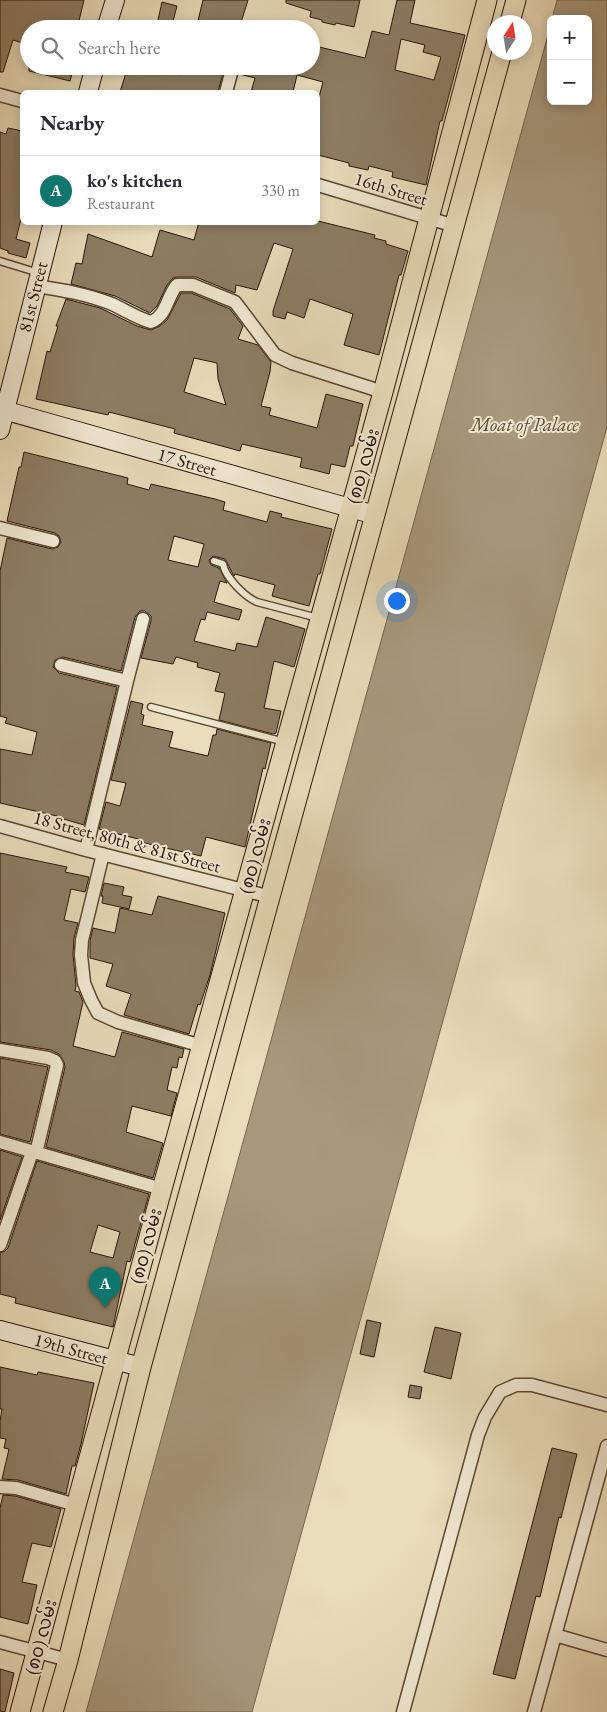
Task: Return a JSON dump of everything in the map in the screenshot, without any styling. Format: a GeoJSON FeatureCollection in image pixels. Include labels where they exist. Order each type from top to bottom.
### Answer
{"type":"FeatureCollection","features":[{"type":"Feature","properties":{"kind":"main road","name":"(၈၀) လမ်း"},"geometry":{"type":"LineString","coordinates":[[20,1712],[162,1189],[383,392],[487,0]]}},
{"type":"Feature","properties":{"kind":"main road"},"geometry":{"type":"LineString","coordinates":[[512,15],[516,0]]}},
{"type":"Feature","properties":{"kind":"main road","name":"(၈၀) လမ်း"},"geometry":{"type":"LineString","coordinates":[[53,1712],[68,1660],[141,1367],[500,60]]}},
{"type":"Feature","properties":{"kind":"street"},"geometry":{"type":"LineString","coordinates":[[109,20],[115,0]]}},
{"type":"Feature","properties":{"kind":"street"},"geometry":{"type":"LineString","coordinates":[[89,90],[93,75]]}},
{"type":"Feature","properties":{"kind":"street"},"geometry":{"type":"LineString","coordinates":[[227,90],[231,75]]}},
{"type":"Feature","properties":{"kind":"street"},"geometry":{"type":"LineString","coordinates":[[0,95],[20,100]]}},
{"type":"Feature","properties":{"kind":"street","name":"16th Street"},"geometry":{"type":"LineString","coordinates":[[320,186],[455,226]]}},
{"type":"Feature","properties":{"kind":"street","name":"81st Street"},"geometry":{"type":"LineString","coordinates":[[0,430],[3,409],[52,225]]}},
{"type":"Feature","properties":{"kind":"street"},"geometry":{"type":"LineString","coordinates":[[37,280],[110,304],[151,322],[157,320],[167,305],[173,288],[176,285],[193,285],[235,302],[276,354],[292,363],[383,392]]}},
{"type":"Feature","properties":{"kind":"street","name":"17 Street"},"geometry":{"type":"LineString","coordinates":[[3,409],[375,515]]}},
{"type":"Feature","properties":{"kind":"street"},"geometry":{"type":"LineString","coordinates":[[0,528],[53,541]]}},
{"type":"Feature","properties":{"kind":"street"},"geometry":{"type":"LineString","coordinates":[[86,850],[143,619]]}},
{"type":"Feature","properties":{"kind":"street"},"geometry":{"type":"LineString","coordinates":[[61,665],[127,681]]}},
{"type":"Feature","properties":{"kind":"street","name":"18 Street, 80th & 81st Street"},"geometry":{"type":"LineString","coordinates":[[0,826],[271,897]]}},
{"type":"Feature","properties":{"kind":"street"},"geometry":{"type":"LineString","coordinates":[[102,854],[82,940],[81,955],[84,983],[91,1000],[98,1013],[118,1022],[202,1046]]}},
{"type":"Feature","properties":{"kind":"street"},"geometry":{"type":"LineString","coordinates":[[0,1050],[48,1058],[57,1064],[34,1152],[0,1245]]}},
{"type":"Feature","properties":{"kind":"street"},"geometry":{"type":"LineString","coordinates":[[0,1142],[162,1189]]}},
{"type":"Feature","properties":{"kind":"street","name":"19th Street"},"geometry":{"type":"LineString","coordinates":[[0,1330],[141,1367]]}},
{"type":"Feature","properties":{"kind":"street"},"geometry":{"type":"LineString","coordinates":[[403,1712],[478,1435],[485,1417],[497,1396],[508,1387],[524,1384],[607,1405]]}},
{"type":"Feature","properties":{"kind":"street"},"geometry":{"type":"LineString","coordinates":[[534,1712],[607,1446]]}},
{"type":"Feature","properties":{"kind":"street"},"geometry":{"type":"LineString","coordinates":[[0,1487],[16,1488],[76,1506]]}},
{"type":"Feature","properties":{"kind":"street"},"geometry":{"type":"LineString","coordinates":[[555,1635],[607,1650]]}},
{"type":"Feature","properties":{"kind":"street"},"geometry":{"type":"LineString","coordinates":[[0,1642],[68,1660]]}},
{"type":"Feature","properties":{"kind":"lane"},"geometry":{"type":"LineString","coordinates":[[0,261],[37,280]]}},
{"type":"Feature","properties":{"kind":"lane"},"geometry":{"type":"LineString","coordinates":[[214,561],[223,564],[224,571],[248,598],[320,618]]}},
{"type":"Feature","properties":{"kind":"lane"},"geometry":{"type":"LineString","coordinates":[[151,707],[286,742]]}},
{"type":"Feature","properties":{"kind":"water","name":"Moat of Palace"},"geometry":{"type":"Polygon","coordinates":[[[557,0],[607,0],[607,427],[252,1712],[86,1712],[547,39],[547,105],[592,105],[592,15],[553,15],[557,0]]]}},
{"type":"Feature","properties":{"kind":"building"},"geometry":{"type":"Polygon","coordinates":[[[0,0],[84,0],[79,20],[20,20],[20,42],[13,40],[3,72],[0,72],[0,0]]]}},
{"type":"Feature","properties":{"kind":"building"},"geometry":{"type":"Polygon","coordinates":[[[203,0],[248,0],[242,20],[198,20],[203,0]]]}},
{"type":"Feature","properties":{"kind":"building"},"geometry":{"type":"Polygon","coordinates":[[[286,0],[360,0],[354,27],[322,22],[322,20],[310,17],[311,11],[286,3],[286,0]]]}},
{"type":"Feature","properties":{"kind":"building"},"geometry":{"type":"Polygon","coordinates":[[[397,0],[415,0],[410,23],[465,35],[442,121],[440,121],[426,185],[392,177],[393,172],[369,166],[368,170],[349,166],[349,163],[320,156],[320,93],[323,82],[297,75],[320,75],[320,47],[365,58],[372,31],[389,35],[397,0]],[[401,39],[395,70],[434,80],[441,57],[423,52],[425,45],[401,39]]]}},
{"type":"Feature","properties":{"kind":"building"},"geometry":{"type":"Polygon","coordinates":[[[162,2],[177,6],[173,20],[158,20],[162,2]]]}},
{"type":"Feature","properties":{"kind":"building"},"geometry":{"type":"Polygon","coordinates":[[[45,75],[72,75],[70,81],[45,75]]]}},
{"type":"Feature","properties":{"kind":"building"},"geometry":{"type":"Polygon","coordinates":[[[125,75],[223,75],[219,90],[121,90],[125,75]]]}},
{"type":"Feature","properties":{"kind":"building"},"geometry":{"type":"Polygon","coordinates":[[[243,75],[297,75],[293,90],[252,90],[255,78],[243,75]]]}},
{"type":"Feature","properties":{"kind":"building"},"geometry":{"type":"Polygon","coordinates":[[[8,128],[20,131],[20,223],[16,239],[30,243],[26,258],[8,253],[8,251],[0,248],[0,132],[6,134],[8,128]]]}},
{"type":"Feature","properties":{"kind":"building"},"geometry":{"type":"Polygon","coordinates":[[[320,221],[375,235],[374,238],[386,241],[386,244],[408,251],[401,275],[399,275],[379,355],[344,345],[353,314],[310,299],[304,318],[287,312],[285,319],[273,316],[293,249],[274,243],[257,290],[236,285],[235,293],[196,277],[177,277],[173,278],[167,285],[157,306],[150,313],[115,296],[71,284],[76,263],[82,264],[88,234],[152,257],[160,230],[194,240],[198,225],[320,225],[320,221]]]}},
{"type":"Feature","properties":{"kind":"building"},"geometry":{"type":"Polygon","coordinates":[[[181,293],[191,293],[230,309],[243,326],[238,339],[258,345],[271,362],[261,406],[271,408],[269,415],[317,428],[326,394],[363,404],[353,446],[350,446],[345,467],[331,464],[329,474],[300,467],[302,458],[242,444],[240,451],[174,433],[175,429],[109,412],[108,415],[36,399],[47,351],[50,352],[58,326],[56,326],[66,299],[100,308],[137,326],[151,330],[167,320],[181,293]],[[194,358],[184,392],[226,405],[218,379],[217,363],[194,358]]]}},
{"type":"Feature","properties":{"kind":"building"},"geometry":{"type":"Polygon","coordinates":[[[24,452],[128,478],[127,484],[149,490],[151,484],[215,499],[225,502],[223,510],[267,522],[270,511],[282,514],[281,517],[332,529],[309,606],[272,596],[275,585],[235,574],[234,576],[225,559],[213,556],[209,560],[211,565],[219,568],[227,583],[220,581],[214,602],[242,610],[239,620],[207,612],[205,620],[201,619],[194,641],[235,651],[237,643],[257,647],[266,617],[305,629],[294,667],[274,661],[264,708],[281,711],[276,733],[273,734],[219,720],[225,693],[215,691],[220,673],[197,667],[198,663],[176,657],[173,664],[141,658],[151,616],[145,611],[140,611],[135,617],[121,671],[63,657],[55,660],[53,667],[59,673],[117,687],[84,825],[57,816],[0,803],[0,749],[32,755],[37,732],[5,723],[7,718],[0,716],[0,571],[7,538],[52,549],[58,547],[61,542],[59,536],[55,533],[7,521],[19,467],[21,467],[24,452]],[[174,536],[168,560],[198,567],[204,544],[174,536]]]}},
{"type":"Feature","properties":{"kind":"building"},"geometry":{"type":"Polygon","coordinates":[[[131,701],[143,704],[141,714],[144,715],[142,725],[173,732],[169,747],[208,756],[213,735],[216,735],[217,729],[271,743],[265,769],[263,768],[245,847],[206,837],[201,856],[141,842],[142,840],[99,829],[106,802],[120,806],[126,783],[111,780],[131,701]]]}},
{"type":"Feature","properties":{"kind":"building"},"geometry":{"type":"Polygon","coordinates":[[[0,853],[67,867],[65,872],[89,877],[85,892],[71,889],[64,920],[78,923],[74,938],[73,954],[75,991],[79,992],[83,1002],[73,1046],[115,1057],[122,1032],[184,1049],[182,1058],[179,1057],[177,1068],[172,1067],[167,1090],[177,1093],[171,1116],[132,1106],[126,1132],[163,1143],[153,1178],[46,1147],[65,1067],[59,1054],[51,1050],[0,1042],[0,853]]]}},
{"type":"Feature","properties":{"kind":"building"},"geometry":{"type":"Polygon","coordinates":[[[104,883],[124,887],[122,895],[132,897],[129,909],[102,903],[103,896],[101,896],[104,883]]]}},
{"type":"Feature","properties":{"kind":"building"},"geometry":{"type":"Polygon","coordinates":[[[158,896],[225,913],[210,975],[200,1005],[198,1004],[189,1034],[124,1015],[131,994],[106,986],[113,964],[90,958],[90,941],[93,928],[115,933],[120,908],[152,915],[158,896]]]}},
{"type":"Feature","properties":{"kind":"building"},"geometry":{"type":"Polygon","coordinates":[[[0,1058],[48,1067],[30,1142],[0,1134],[0,1058]]]}},
{"type":"Feature","properties":{"kind":"building"},"geometry":{"type":"Polygon","coordinates":[[[0,1150],[22,1157],[0,1220],[0,1150]]]}},
{"type":"Feature","properties":{"kind":"building"},"geometry":{"type":"Polygon","coordinates":[[[37,1161],[149,1194],[130,1262],[127,1261],[113,1327],[15,1303],[16,1298],[0,1294],[0,1253],[8,1248],[37,1161]],[[98,1225],[90,1252],[113,1258],[120,1232],[98,1225]]]}},
{"type":"Feature","properties":{"kind":"building"},"geometry":{"type":"Polygon","coordinates":[[[367,1320],[381,1323],[374,1357],[360,1354],[367,1320]]]}},
{"type":"Feature","properties":{"kind":"building"},"geometry":{"type":"Polygon","coordinates":[[[435,1327],[461,1333],[451,1379],[424,1372],[435,1327]]]}},
{"type":"Feature","properties":{"kind":"building"},"geometry":{"type":"Polygon","coordinates":[[[0,1367],[37,1375],[38,1372],[94,1383],[81,1444],[75,1466],[72,1466],[66,1494],[18,1480],[2,1479],[9,1449],[4,1448],[6,1439],[0,1438],[2,1409],[0,1409],[0,1367]]]}},
{"type":"Feature","properties":{"kind":"building"},"geometry":{"type":"Polygon","coordinates":[[[410,1385],[422,1387],[420,1399],[408,1397],[410,1385]]]}},
{"type":"Feature","properties":{"kind":"building"},"geometry":{"type":"Polygon","coordinates":[[[552,1448],[577,1454],[561,1518],[559,1517],[540,1597],[536,1596],[515,1679],[493,1674],[552,1448]]]}},
{"type":"Feature","properties":{"kind":"building"},"geometry":{"type":"Polygon","coordinates":[[[3,1495],[15,1496],[61,1509],[51,1547],[32,1543],[22,1582],[37,1585],[28,1624],[0,1617],[0,1508],[3,1495]]]}},
{"type":"Feature","properties":{"kind":"building"},"geometry":{"type":"Polygon","coordinates":[[[0,1669],[14,1673],[5,1712],[0,1711],[0,1669]]]}},
{"type":"Feature","properties":{"kind":"place","name":"ko's kitchen"},"geometry":{"type":"Point","coordinates":[105,1308]}}]}
